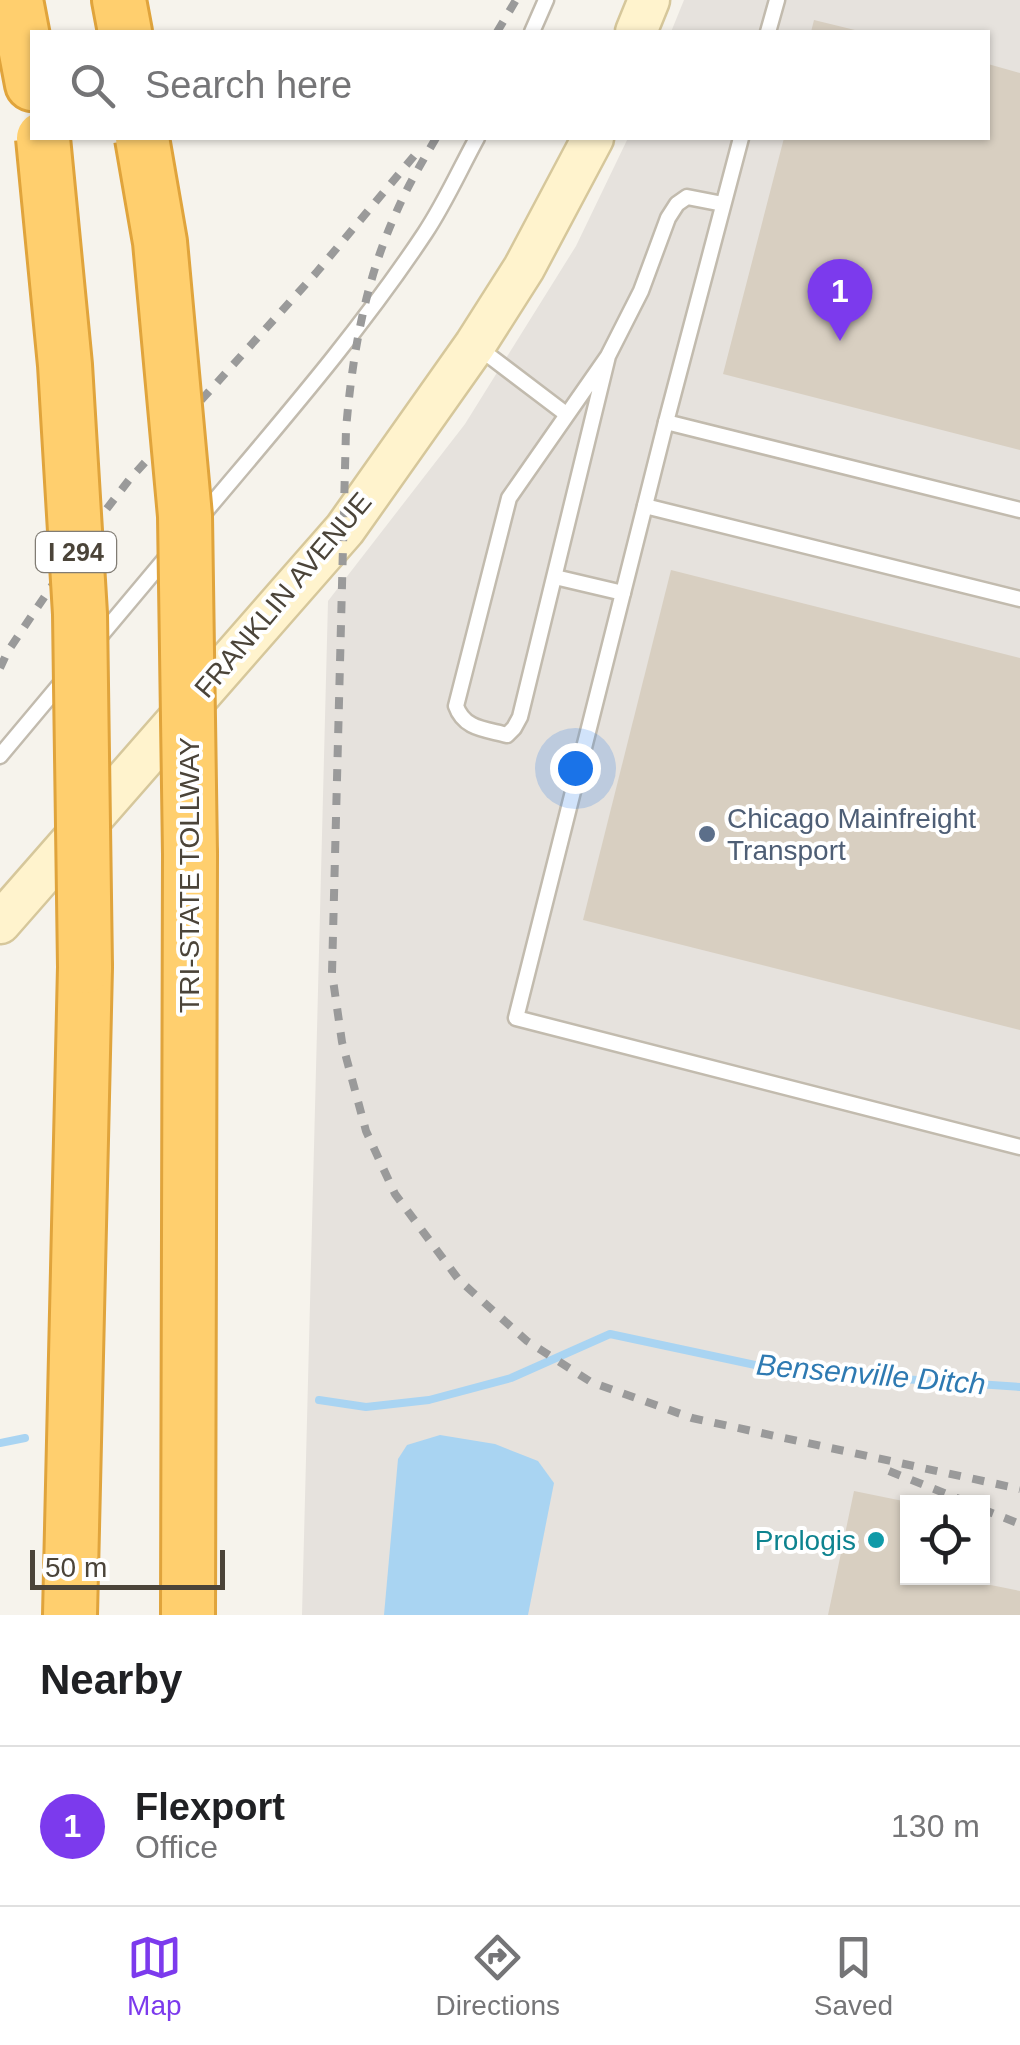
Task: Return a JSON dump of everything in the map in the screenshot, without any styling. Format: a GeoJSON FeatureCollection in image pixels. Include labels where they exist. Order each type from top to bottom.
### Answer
{"type":"FeatureCollection","features":[{"type":"Feature","properties":{"kind":"highway"},"geometry":{"type":"LineString","coordinates":[[16,0],[30,74]]}},
{"type":"Feature","properties":{"kind":"highway"},"geometry":{"type":"LineString","coordinates":[[119,0],[125,30]]}},
{"type":"Feature","properties":{"kind":"highway","name":"I 294"},"geometry":{"type":"LineString","coordinates":[[42,140],[65,365],[80,614],[85,967],[70,1615]]}},
{"type":"Feature","properties":{"kind":"highway","name":"TRI-STATE TOLLWAY"},"geometry":{"type":"LineString","coordinates":[[142,140],[160,242],[184,516],[190,854],[188,1615]]}},
{"type":"Feature","properties":{"kind":"main road"},"geometry":{"type":"LineString","coordinates":[[637,30],[649,0]]}},
{"type":"Feature","properties":{"kind":"main road","name":"FRANKLIN AVENUE"},"geometry":{"type":"LineString","coordinates":[[0,923],[345,529],[475,345],[524,268],[592,140]]}},
{"type":"Feature","properties":{"kind":"lane"},"geometry":{"type":"LineString","coordinates":[[533,30],[546,0]]}},
{"type":"Feature","properties":{"kind":"lane"},"geometry":{"type":"LineString","coordinates":[[769,30],[777,0]]}},
{"type":"Feature","properties":{"kind":"lane"},"geometry":{"type":"LineString","coordinates":[[0,756],[323,372],[427,230],[476,140]]}},
{"type":"Feature","properties":{"kind":"lane"},"geometry":{"type":"LineString","coordinates":[[740,140],[516,1018],[1020,1147]]}},
{"type":"Feature","properties":{"kind":"lane"},"geometry":{"type":"LineString","coordinates":[[608,356],[520,717],[507,735],[468,725],[456,706],[508,498],[608,356],[641,291],[676,204],[687,197],[723,204]]}},
{"type":"Feature","properties":{"kind":"lane"},"geometry":{"type":"LineString","coordinates":[[475,345],[566,414]]}},
{"type":"Feature","properties":{"kind":"lane"},"geometry":{"type":"LineString","coordinates":[[666,422],[1020,510]]}},
{"type":"Feature","properties":{"kind":"lane"},"geometry":{"type":"LineString","coordinates":[[645,506],[1020,600]]}},
{"type":"Feature","properties":{"kind":"lane"},"geometry":{"type":"LineString","coordinates":[[554,577],[623,593]]}},
{"type":"Feature","properties":{"kind":"shaded area"},"geometry":{"type":"Polygon","coordinates":[[[684,0],[1020,0],[1020,1615],[302,1615],[328,601],[465,424],[576,246],[627,140],[990,140],[990,30],[672,30],[684,0]]]}},
{"type":"Feature","properties":{"kind":"water"},"geometry":{"type":"Polygon","coordinates":[[[440,1435],[495,1444],[538,1461],[554,1483],[528,1615],[384,1615],[398,1459],[407,1445],[440,1435]]]}},
{"type":"Feature","properties":{"kind":"building"},"geometry":{"type":"Polygon","coordinates":[[[814,20],[855,30],[812,30],[814,20]]]}},
{"type":"Feature","properties":{"kind":"building"},"geometry":{"type":"Polygon","coordinates":[[[990,65],[1020,73],[1020,450],[723,374],[783,140],[990,140],[990,65]]]}},
{"type":"Feature","properties":{"kind":"building"},"geometry":{"type":"Polygon","coordinates":[[[671,570],[1020,658],[1020,1030],[583,920],[671,570]]]}},
{"type":"Feature","properties":{"kind":"building","name":"Prologis"},"geometry":{"type":"Polygon","coordinates":[[[854,1491],[900,1500],[900,1585],[990,1585],[1020,1591],[1020,1615],[828,1615],[854,1491]]]}},
{"type":"Feature","properties":{"kind":"waterway","name":"Bensenville Ditch"},"geometry":{"type":"LineString","coordinates":[[319,1400],[366,1407],[429,1400],[511,1378],[610,1334],[783,1371],[1020,1387]]}},
{"type":"Feature","properties":{"kind":"waterway","name":"Bensenville Ditch"},"geometry":{"type":"LineString","coordinates":[[0,1443],[25,1438]]}},
{"type":"Feature","properties":{"kind":"railway"},"geometry":{"type":"LineString","coordinates":[[498,30],[516,0]]}},
{"type":"Feature","properties":{"kind":"railway"},"geometry":{"type":"LineString","coordinates":[[435,140],[400,203],[376,265],[356,347],[346,430],[332,973],[342,1042],[366,1131],[395,1194],[459,1280],[527,1341],[591,1382],[692,1418],[1020,1489]]}},
{"type":"Feature","properties":{"kind":"railway"},"geometry":{"type":"LineString","coordinates":[[0,668],[82,541],[129,480],[316,273],[414,156]]}},
{"type":"Feature","properties":{"kind":"railway"},"geometry":{"type":"LineString","coordinates":[[889,1471],[949,1495]]}},
{"type":"Feature","properties":{"kind":"railway"},"geometry":{"type":"LineString","coordinates":[[990,1512],[1020,1524]]}},
{"type":"Feature","properties":{"kind":"place","name":"Flexport"},"geometry":{"type":"Point","coordinates":[840,341]}},
{"type":"Feature","properties":{"kind":"place","name":"Chicago Mainfreight Transport"},"geometry":{"type":"Point","coordinates":[707,834]}},
{"type":"Feature","properties":{"kind":"place","name":"Prologis"},"geometry":{"type":"Point","coordinates":[876,1540]}}]}
